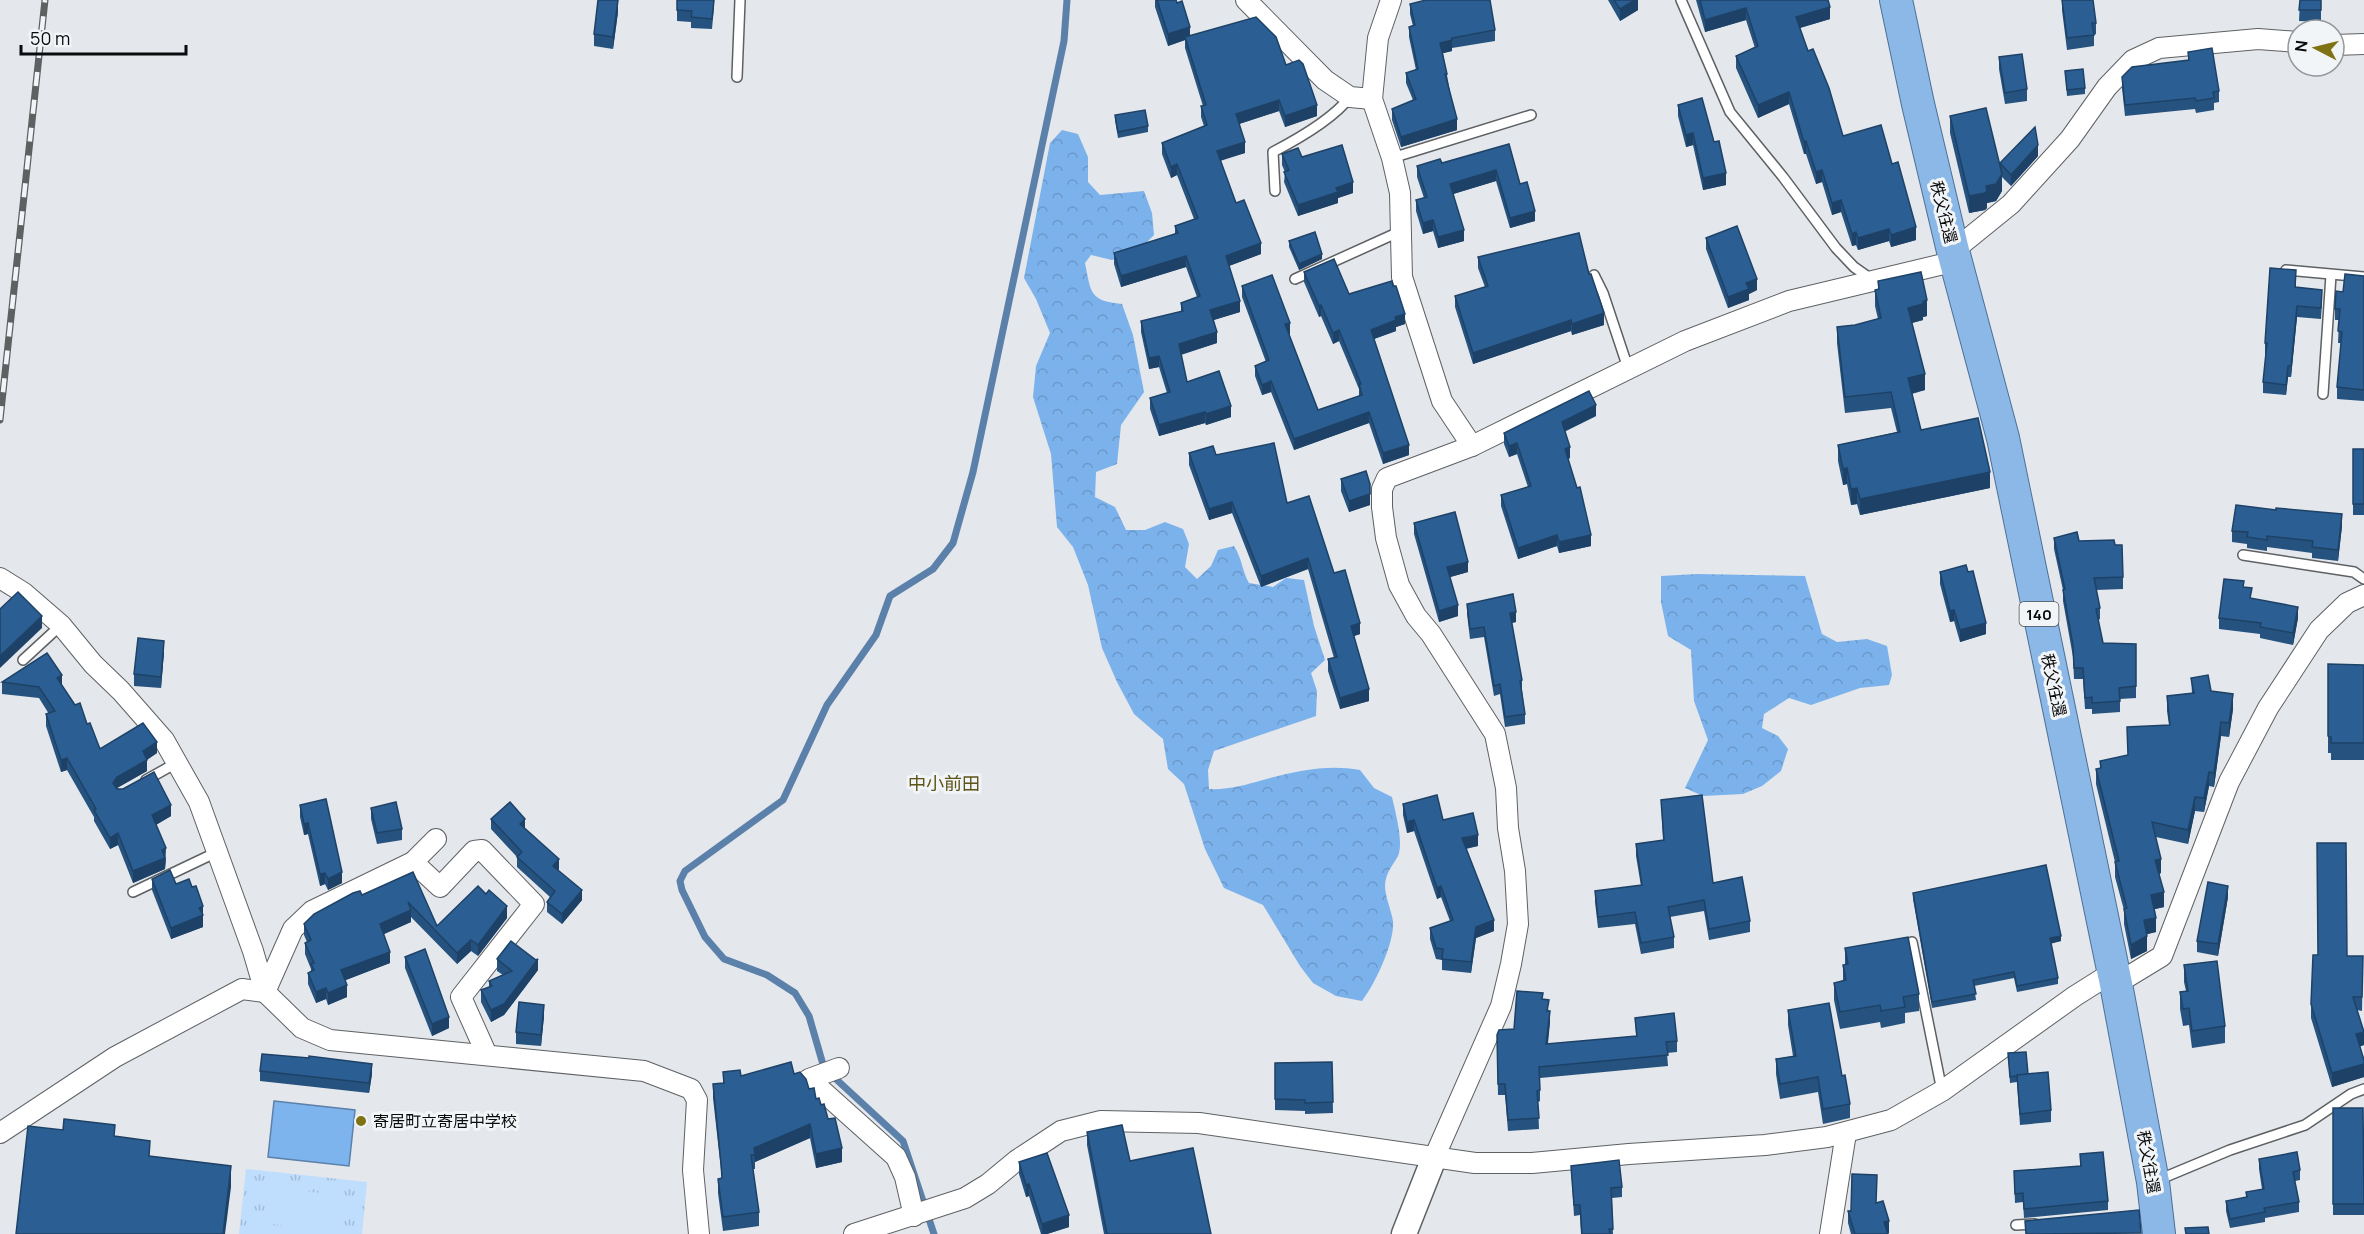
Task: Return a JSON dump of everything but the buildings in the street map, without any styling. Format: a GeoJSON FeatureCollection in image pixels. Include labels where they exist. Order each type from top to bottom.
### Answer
{"type":"FeatureCollection","features":[{"type":"Feature","properties":{"kind":"highway","name":"秩父往還"},"geometry":{"type":"LineString","coordinates":[[1896,0],[1918,104],[1955,256],[2003,438],[2114,978],[2154,1209]]}},
{"type":"Feature","properties":{"kind":"street"},"geometry":{"type":"LineString","coordinates":[[1246,0],[1325,80],[1350,97],[1372,99]]}},
{"type":"Feature","properties":{"kind":"street"},"geometry":{"type":"LineString","coordinates":[[1391,0],[1378,38],[1372,99],[1392,158],[1400,193],[1402,277],[1442,401],[1472,446]]}},
{"type":"Feature","properties":{"kind":"street"},"geometry":{"type":"LineString","coordinates":[[1404,1234],[1434,1158],[1501,1006],[1518,924],[1506,788],[1495,734],[1431,634],[1416,616],[1399,585],[1386,538],[1382,507],[1382,489],[1387,478],[1472,446],[1685,341],[1789,301],[1874,280],[1955,256],[2011,204],[2070,139],[2107,87],[2133,60],[2159,48],[2258,39],[2286,41]]}},
{"type":"Feature","properties":{"kind":"street"},"geometry":{"type":"LineString","coordinates":[[2346,45],[2364,44]]}},
{"type":"Feature","properties":{"kind":"street"},"geometry":{"type":"LineString","coordinates":[[0,578],[24,593],[61,625],[93,664],[164,740],[199,802],[254,951],[265,992],[302,1028],[330,1040],[644,1071],[691,1089],[697,1100],[693,1170],[699,1234]]}},
{"type":"Feature","properties":{"kind":"street"},"geometry":{"type":"LineString","coordinates":[[854,1234],[965,1198],[1061,1131],[1101,1121],[1199,1124],[1475,1163],[1532,1163],[1765,1145],[1827,1137],[1891,1120],[1942,1091],[2075,996],[2162,956],[2229,782],[2268,708],[2319,630],[2347,603],[2364,596]]}},
{"type":"Feature","properties":{"kind":"street"},"geometry":{"type":"LineString","coordinates":[[265,992],[293,929],[312,911],[413,862],[436,839]]}},
{"type":"Feature","properties":{"kind":"street"},"geometry":{"type":"LineString","coordinates":[[413,862],[441,887],[474,851],[482,850],[534,904],[461,997],[487,1055]]}},
{"type":"Feature","properties":{"kind":"street"},"geometry":{"type":"LineString","coordinates":[[0,1133],[115,1057],[242,989],[265,992]]}},
{"type":"Feature","properties":{"kind":"street"},"geometry":{"type":"LineString","coordinates":[[839,1068],[809,1078],[896,1157],[905,1177],[914,1215]]}},
{"type":"Feature","properties":{"kind":"street"},"geometry":{"type":"LineString","coordinates":[[1830,1234],[1846,1132]]}},
{"type":"Feature","properties":{"kind":"lane"},"geometry":{"type":"LineString","coordinates":[[737,77],[741,0]]}},
{"type":"Feature","properties":{"kind":"lane"},"geometry":{"type":"LineString","coordinates":[[1681,0],[1730,112],[1783,177],[1836,248],[1854,267],[1874,280]]}},
{"type":"Feature","properties":{"kind":"lane"},"geometry":{"type":"LineString","coordinates":[[1275,191],[1273,152],[1297,139],[1341,109],[1350,97]]}},
{"type":"Feature","properties":{"kind":"lane"},"geometry":{"type":"LineString","coordinates":[[1392,158],[1531,115]]}},
{"type":"Feature","properties":{"kind":"lane"},"geometry":{"type":"LineString","coordinates":[[1295,279],[1401,231]]}},
{"type":"Feature","properties":{"kind":"lane"},"geometry":{"type":"LineString","coordinates":[[2273,268],[2364,277]]}},
{"type":"Feature","properties":{"kind":"lane"},"geometry":{"type":"LineString","coordinates":[[1594,275],[1603,293],[1628,368]]}},
{"type":"Feature","properties":{"kind":"lane"},"geometry":{"type":"LineString","coordinates":[[2323,394],[2331,275]]}},
{"type":"Feature","properties":{"kind":"lane"},"geometry":{"type":"LineString","coordinates":[[2242,555],[2354,572],[2364,579]]}},
{"type":"Feature","properties":{"kind":"lane"},"geometry":{"type":"LineString","coordinates":[[23,660],[61,625]]}},
{"type":"Feature","properties":{"kind":"lane"},"geometry":{"type":"LineString","coordinates":[[140,784],[178,762]]}},
{"type":"Feature","properties":{"kind":"lane"},"geometry":{"type":"LineString","coordinates":[[133,892],[217,852]]}},
{"type":"Feature","properties":{"kind":"lane"},"geometry":{"type":"LineString","coordinates":[[1912,942],[1942,1091]]}},
{"type":"Feature","properties":{"kind":"lane"},"geometry":{"type":"LineString","coordinates":[[2154,1209],[2230,1150],[2305,1125],[2351,1094],[2364,1089]]}},
{"type":"Feature","properties":{"kind":"lane"},"geometry":{"type":"LineString","coordinates":[[2016,1226],[2049,1223]]}},
{"type":"Feature","properties":{"kind":"green space"},"geometry":{"type":"Polygon","coordinates":[[[1062,130],[1078,134],[1088,157],[1088,182],[1100,195],[1144,191],[1152,213],[1154,235],[1140,249],[1112,260],[1091,255],[1085,263],[1093,293],[1103,300],[1122,304],[1133,335],[1144,392],[1121,425],[1117,464],[1096,472],[1095,497],[1115,507],[1126,530],[1145,530],[1165,522],[1183,529],[1189,544],[1185,567],[1197,579],[1211,566],[1218,550],[1234,546],[1249,583],[1273,587],[1286,578],[1304,580],[1314,626],[1325,660],[1311,673],[1317,691],[1316,716],[1214,751],[1208,770],[1209,789],[1236,787],[1299,771],[1348,768],[1360,770],[1374,788],[1392,797],[1400,850],[1388,873],[1385,885],[1393,930],[1383,962],[1362,1001],[1336,996],[1313,983],[1263,905],[1224,888],[1205,849],[1184,784],[1168,769],[1163,739],[1134,714],[1117,682],[1102,648],[1088,585],[1073,547],[1057,527],[1051,454],[1033,397],[1036,366],[1050,333],[1036,299],[1024,278],[1050,143],[1062,130]]]}},
{"type":"Feature","properties":{"kind":"green space"},"geometry":{"type":"Polygon","coordinates":[[[1697,574],[1805,576],[1822,634],[1837,642],[1867,639],[1887,646],[1892,675],[1889,685],[1860,688],[1811,705],[1789,698],[1764,714],[1762,728],[1778,736],[1788,749],[1781,771],[1762,786],[1743,794],[1703,796],[1685,788],[1708,740],[1694,701],[1691,650],[1668,636],[1661,602],[1661,576],[1697,574]]]}},
{"type":"Feature","properties":{"kind":"green space"},"geometry":{"type":"Polygon","coordinates":[[[246,1169],[367,1182],[362,1234],[239,1234],[246,1169]]]}},
{"type":"Feature","properties":{"kind":"green space"},"geometry":{"type":"Polygon","coordinates":[[[268,1187],[347,1196],[342,1233],[264,1223],[268,1187]]]}},
{"type":"Feature","properties":{"kind":"shaded area"},"geometry":{"type":"Polygon","coordinates":[[[274,1101],[355,1110],[349,1166],[268,1157],[274,1101]]]}},
{"type":"Feature","properties":{"kind":"waterway"},"geometry":{"type":"LineString","coordinates":[[934,1234],[903,1141],[824,1068],[809,1016],[795,993],[767,975],[724,959],[705,937],[682,890],[680,881],[685,871],[783,800],[827,705],[876,635],[890,596],[933,569],[953,543],[973,472],[1064,41],[1067,0]]}},
{"type":"Feature","properties":{"kind":"railway"},"geometry":{"type":"LineString","coordinates":[[0,420],[45,0]]}},
{"type":"Feature","properties":{"kind":"place","name":"寄居町立寄居中学校"},"geometry":{"type":"Point","coordinates":[361,1121]}},
{"type":"Feature","properties":{"kind":"district","name":"中小前田"},"geometry":{"type":"Point","coordinates":[944,783]}}]}
